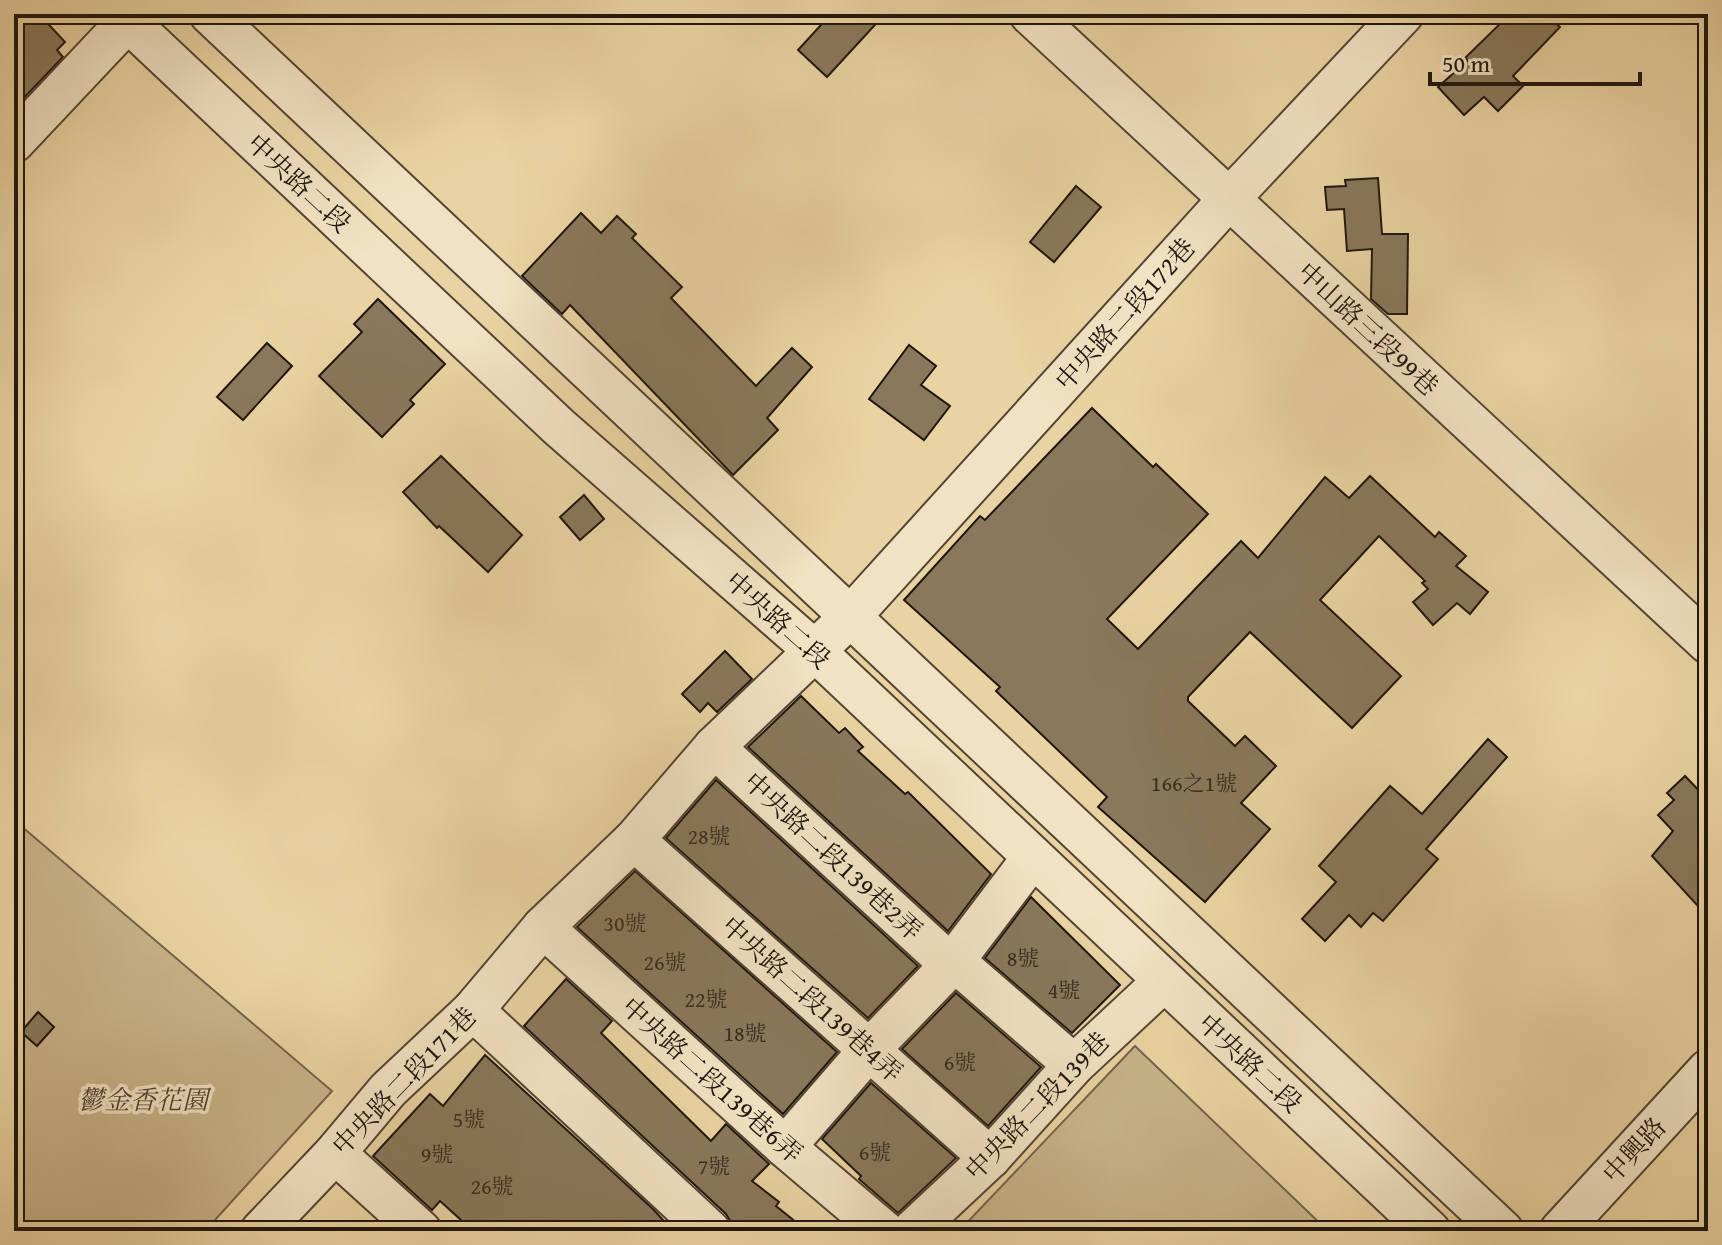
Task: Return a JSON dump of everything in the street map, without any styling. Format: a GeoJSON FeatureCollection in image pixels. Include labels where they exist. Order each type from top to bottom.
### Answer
{"type":"FeatureCollection","features":[{"type":"Feature","properties":{"kind":"street","name":"中央路二段"},"geometry":{"type":"LineString","coordinates":[[210,14],[1503,1231]]}},
{"type":"Feature","properties":{"kind":"street","name":"中山路三段99巷"},"geometry":{"type":"LineString","coordinates":[[1030,14],[1708,643]]}},
{"type":"Feature","properties":{"kind":"street","name":"中央路二段172巷"},"geometry":{"type":"LineString","coordinates":[[714,747],[850,617],[1228,200],[1403,14]]}},
{"type":"Feature","properties":{"kind":"street","name":"中央路二段"},"geometry":{"type":"LineString","coordinates":[[126,17],[559,427],[816,652],[1430,1231]]}},
{"type":"Feature","properties":{"kind":"street"},"geometry":{"type":"LineString","coordinates":[[14,142],[126,17]]}},
{"type":"Feature","properties":{"kind":"street","name":"中央路二段171巷"},"geometry":{"type":"LineString","coordinates":[[261,1231],[335,1153],[388,1090],[473,1010],[543,927],[634,840],[714,747]]}},
{"type":"Feature","properties":{"kind":"street","name":"中央路二段139巷2弄"},"geometry":{"type":"LineString","coordinates":[[714,747],[952,963],[1074,1065]]}},
{"type":"Feature","properties":{"kind":"street","name":"中央路二段139巷4弄"},"geometry":{"type":"LineString","coordinates":[[634,840],[990,1158]]}},
{"type":"Feature","properties":{"kind":"street"},"geometry":{"type":"LineString","coordinates":[[785,1147],[869,1050],[952,963],[1033,857]]}},
{"type":"Feature","properties":{"kind":"street","name":"中央路二段139巷6弄"},"geometry":{"type":"LineString","coordinates":[[543,927],[785,1147],[884,1231]]}},
{"type":"Feature","properties":{"kind":"street","name":"中央路二段139巷"},"geometry":{"type":"LineString","coordinates":[[912,1231],[990,1158],[1074,1065],[1163,982]]}},
{"type":"Feature","properties":{"kind":"street"},"geometry":{"type":"LineString","coordinates":[[473,1010],[710,1231]]}},
{"type":"Feature","properties":{"kind":"street","name":"中興路"},"geometry":{"type":"LineString","coordinates":[[1560,1231],[1708,1070]]}},
{"type":"Feature","properties":{"kind":"street"},"geometry":{"type":"LineString","coordinates":[[335,1153],[421,1231]]}},
{"type":"Feature","properties":{"kind":"green space","name":"鬱金香花園"},"geometry":{"type":"Polygon","coordinates":[[[14,820],[332,1091],[205,1231],[14,1231],[14,820]]]}},
{"type":"Feature","properties":{"kind":"green space"},"geometry":{"type":"Polygon","coordinates":[[[1135,1046],[1328,1231],[959,1231],[1135,1046]]]}},
{"type":"Feature","properties":{"kind":"building"},"geometry":{"type":"Polygon","coordinates":[[[14,14],[39,14],[65,42],[57,50],[63,57],[20,102],[14,96],[14,14]]]}},
{"type":"Feature","properties":{"kind":"building"},"geometry":{"type":"Polygon","coordinates":[[[831,14],[885,14],[827,77],[798,50],[831,14]]]}},
{"type":"Feature","properties":{"kind":"building"},"geometry":{"type":"Polygon","coordinates":[[[1510,14],[1546,14],[1560,27],[1513,76],[1523,86],[1498,111],[1484,97],[1464,115],[1438,87],[1510,14]]]}},
{"type":"Feature","properties":{"kind":"building"},"geometry":{"type":"Polygon","coordinates":[[[1378,178],[1382,234],[1408,234],[1407,314],[1388,314],[1371,299],[1372,249],[1347,251],[1344,209],[1327,210],[1325,187],[1346,186],[1345,180],[1378,178]]]}},
{"type":"Feature","properties":{"kind":"building"},"geometry":{"type":"Polygon","coordinates":[[[1076,186],[1101,207],[1054,262],[1030,242],[1076,186]]]}},
{"type":"Feature","properties":{"kind":"building"},"geometry":{"type":"Polygon","coordinates":[[[581,213],[601,233],[617,216],[636,234],[632,238],[682,287],[671,298],[756,386],[792,348],[812,367],[767,418],[778,430],[733,475],[570,305],[562,314],[522,276],[581,213]]]}},
{"type":"Feature","properties":{"kind":"building"},"geometry":{"type":"Polygon","coordinates":[[[378,299],[445,364],[410,400],[414,404],[382,437],[319,376],[362,332],[354,324],[378,299]]]}},
{"type":"Feature","properties":{"kind":"building"},"geometry":{"type":"Polygon","coordinates":[[[267,343],[292,366],[243,420],[217,397],[267,343]]]}},
{"type":"Feature","properties":{"kind":"building"},"geometry":{"type":"Polygon","coordinates":[[[909,345],[936,366],[921,385],[950,406],[924,440],[869,399],[909,345]]]}},
{"type":"Feature","properties":{"kind":"building"},"geometry":{"type":"Polygon","coordinates":[[[1092,408],[1153,467],[1156,464],[1208,514],[1107,619],[1138,649],[1241,541],[1258,558],[1325,477],[1349,498],[1370,476],[1435,537],[1439,532],[1466,556],[1456,566],[1488,592],[1470,614],[1457,603],[1433,625],[1413,602],[1428,589],[1422,583],[1425,581],[1379,536],[1320,600],[1401,676],[1352,728],[1250,632],[1188,697],[1188,701],[1235,746],[1245,736],[1276,766],[1241,803],[1270,829],[1205,902],[1098,807],[1107,797],[996,691],[1000,687],[904,600],[980,516],[985,520],[1092,408]]]}},
{"type":"Feature","properties":{"kind":"building"},"geometry":{"type":"Polygon","coordinates":[[[441,456],[522,535],[488,572],[439,526],[437,528],[403,492],[441,456]]]}},
{"type":"Feature","properties":{"kind":"building"},"geometry":{"type":"Polygon","coordinates":[[[584,495],[604,519],[580,540],[560,517],[584,495]]]}},
{"type":"Feature","properties":{"kind":"building"},"geometry":{"type":"Polygon","coordinates":[[[725,651],[752,679],[717,712],[708,703],[700,712],[682,694],[725,651]]]}},
{"type":"Feature","properties":{"kind":"building"},"geometry":{"type":"Polygon","coordinates":[[[801,696],[839,733],[845,728],[863,747],[858,751],[905,794],[908,792],[991,874],[948,931],[748,747],[801,696]]]}},
{"type":"Feature","properties":{"kind":"building"},"geometry":{"type":"Polygon","coordinates":[[[1488,739],[1507,757],[1426,849],[1438,859],[1383,921],[1373,913],[1361,927],[1349,915],[1325,941],[1302,919],[1336,882],[1319,866],[1390,786],[1422,814],[1488,739]]]}},
{"type":"Feature","properties":{"kind":"building"},"geometry":{"type":"Polygon","coordinates":[[[1685,776],[1708,800],[1708,917],[1652,856],[1673,831],[1658,815],[1674,800],[1667,793],[1685,776]]]}},
{"type":"Feature","properties":{"kind":"building"},"geometry":{"type":"Polygon","coordinates":[[[716,780],[918,966],[868,1018],[666,838],[716,780]]]}},
{"type":"Feature","properties":{"kind":"building"},"geometry":{"type":"Polygon","coordinates":[[[635,871],[837,1052],[783,1114],[577,927],[635,871]]]}},
{"type":"Feature","properties":{"kind":"building"},"geometry":{"type":"Polygon","coordinates":[[[1031,897],[1120,985],[1072,1033],[985,958],[1031,897]]]}},
{"type":"Feature","properties":{"kind":"building"},"geometry":{"type":"Polygon","coordinates":[[[566,979],[612,1021],[601,1033],[711,1141],[726,1124],[769,1164],[752,1181],[779,1202],[776,1206],[807,1231],[732,1231],[726,1214],[524,1026],[566,979]]]}},
{"type":"Feature","properties":{"kind":"building"},"geometry":{"type":"Polygon","coordinates":[[[956,993],[1041,1067],[988,1126],[902,1049],[956,993]]]}},
{"type":"Feature","properties":{"kind":"building"},"geometry":{"type":"Polygon","coordinates":[[[38,1012],[54,1027],[37,1046],[21,1032],[38,1012]]]}},
{"type":"Feature","properties":{"kind":"building"},"geometry":{"type":"Polygon","coordinates":[[[485,1055],[673,1231],[473,1231],[440,1201],[432,1210],[373,1156],[430,1094],[443,1106],[485,1055]]]}},
{"type":"Feature","properties":{"kind":"building"},"geometry":{"type":"Polygon","coordinates":[[[871,1083],[956,1158],[898,1213],[859,1179],[861,1176],[822,1139],[871,1083]]]}}]}
